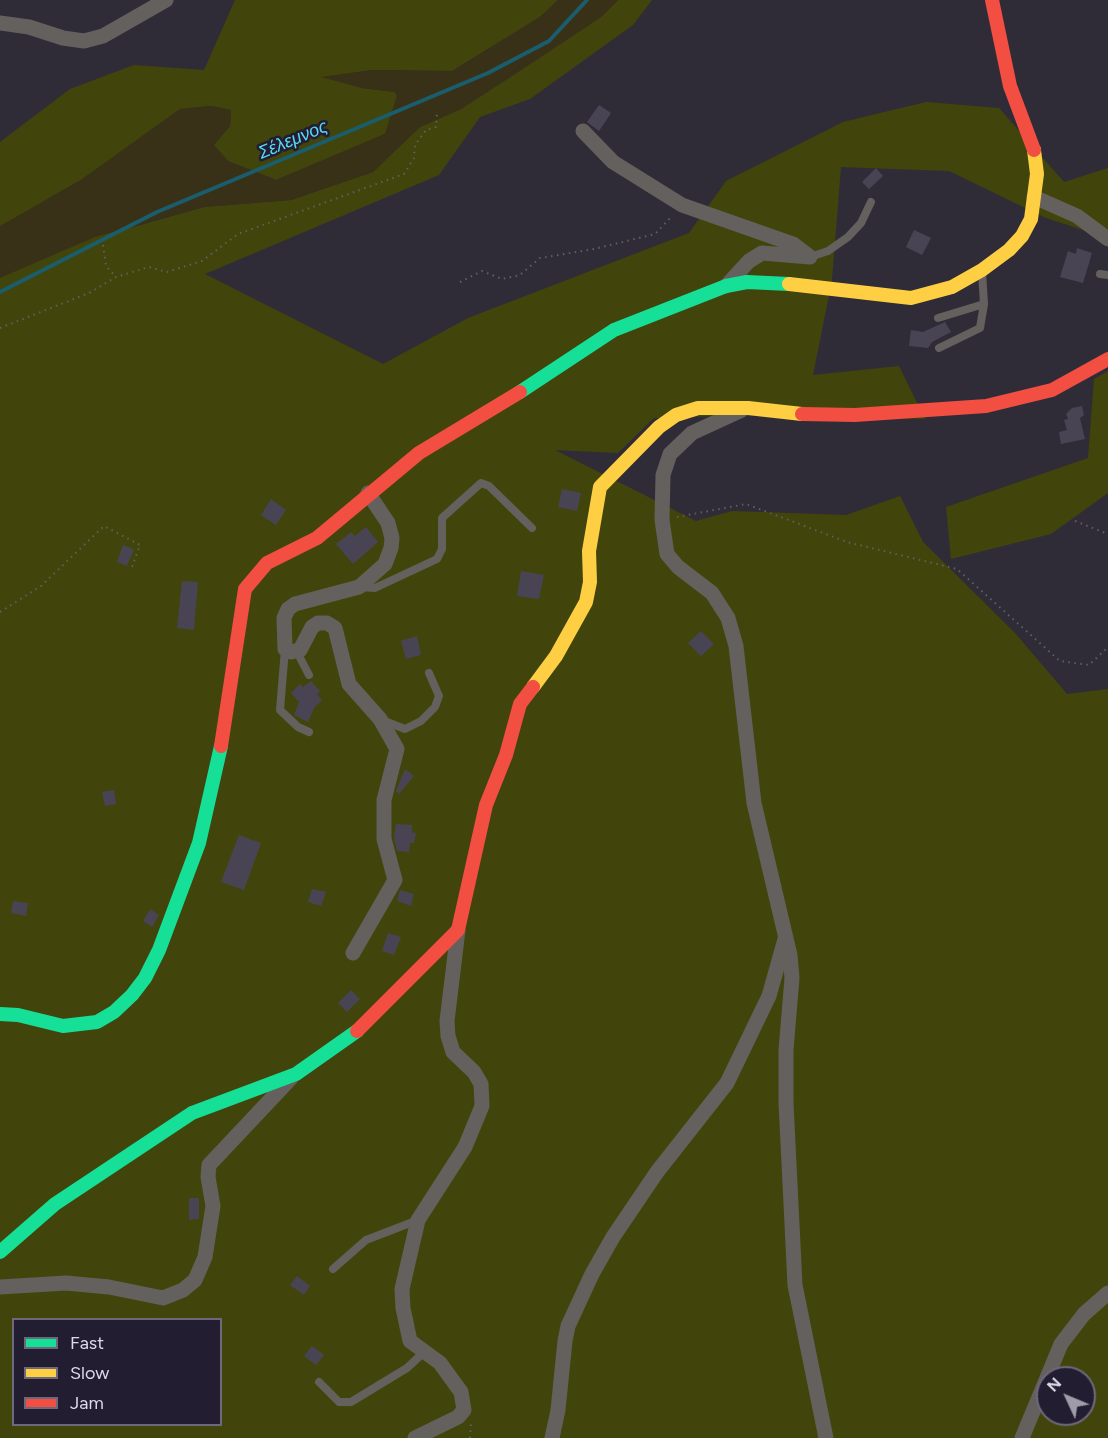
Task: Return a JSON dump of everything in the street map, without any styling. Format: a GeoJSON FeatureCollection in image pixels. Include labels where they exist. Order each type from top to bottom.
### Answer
{"type":"FeatureCollection","features":[{"type":"Feature","properties":{"kind":"main road"},"geometry":{"type":"LineString","coordinates":[[0,1014],[18,1015],[63,1026],[97,1022],[126,1000],[145,978],[159,950],[195,854],[207,809],[223,739],[245,589],[267,563],[317,538],[368,493],[419,453],[535,383],[614,330],[726,286],[747,282],[818,286],[911,298],[938,292],[982,270],[1009,250],[1022,236],[1031,219],[1037,174],[1033,145],[1010,86],[992,0]]}},
{"type":"Feature","properties":{"kind":"main road"},"geometry":{"type":"LineString","coordinates":[[0,1252],[55,1204],[192,1113],[296,1074],[331,1051],[369,1022],[417,969],[458,930],[486,805],[506,755],[520,704],[556,656],[586,602],[590,582],[589,551],[600,487],[659,427],[676,415],[698,408],[748,408],[816,415],[855,415],[986,406],[1052,390],[1108,359]]}},
{"type":"Feature","properties":{"kind":"street"},"geometry":{"type":"LineString","coordinates":[[0,23],[29,27],[63,38],[84,41],[103,36],[166,0]]}},
{"type":"Feature","properties":{"kind":"street"},"geometry":{"type":"LineString","coordinates":[[583,131],[613,162],[682,205],[793,244],[810,257]]}},
{"type":"Feature","properties":{"kind":"street"},"geometry":{"type":"LineString","coordinates":[[1034,197],[1077,216],[1108,239]]}},
{"type":"Feature","properties":{"kind":"street"},"geometry":{"type":"LineString","coordinates":[[726,286],[749,261],[762,253],[810,257]]}},
{"type":"Feature","properties":{"kind":"street"},"geometry":{"type":"LineString","coordinates":[[748,408],[706,424],[687,437],[670,454],[663,475],[662,520],[667,554],[672,561],[712,593],[728,618],[736,646],[754,802],[786,934],[792,978],[786,1050],[795,1285],[826,1438]]}},
{"type":"Feature","properties":{"kind":"street"},"geometry":{"type":"LineString","coordinates":[[291,651],[284,618],[291,606],[359,588],[384,564],[391,548],[388,523],[368,493]]}},
{"type":"Feature","properties":{"kind":"street"},"geometry":{"type":"LineString","coordinates":[[291,651],[315,625],[332,625],[349,684],[380,719],[397,748],[384,800],[384,839],[394,880],[353,953]]}},
{"type":"Feature","properties":{"kind":"street"},"geometry":{"type":"LineString","coordinates":[[415,1438],[458,1417],[464,1410],[461,1392],[437,1359],[423,1353],[408,1335],[402,1289],[418,1220],[465,1147],[482,1106],[483,1095],[478,1077],[453,1052],[448,1036],[447,1021],[458,930]]}},
{"type":"Feature","properties":{"kind":"street"},"geometry":{"type":"LineString","coordinates":[[552,1438],[558,1410],[564,1341],[592,1274],[613,1237],[657,1172],[727,1083],[769,996],[786,934]]}},
{"type":"Feature","properties":{"kind":"street"},"geometry":{"type":"LineString","coordinates":[[0,1287],[66,1283],[120,1288],[163,1298],[183,1290],[195,1280],[205,1257],[213,1206],[207,1172],[209,1165],[296,1074]]}},
{"type":"Feature","properties":{"kind":"street"},"geometry":{"type":"LineString","coordinates":[[1022,1438],[1060,1344],[1084,1314],[1108,1293]]}},
{"type":"Feature","properties":{"kind":"lane"},"geometry":{"type":"LineString","coordinates":[[810,257],[828,251],[848,237],[861,223],[871,202]]}},
{"type":"Feature","properties":{"kind":"lane"},"geometry":{"type":"LineString","coordinates":[[939,348],[980,328],[984,304],[982,270]]}},
{"type":"Feature","properties":{"kind":"lane"},"geometry":{"type":"LineString","coordinates":[[938,318],[984,304]]}},
{"type":"Feature","properties":{"kind":"lane"},"geometry":{"type":"LineString","coordinates":[[359,588],[375,588],[437,559],[442,549],[442,518],[481,483],[489,486],[532,528]]}},
{"type":"Feature","properties":{"kind":"lane"},"geometry":{"type":"LineString","coordinates":[[291,651],[309,675]]}},
{"type":"Feature","properties":{"kind":"lane"},"geometry":{"type":"LineString","coordinates":[[291,651],[280,710],[298,727],[309,732]]}},
{"type":"Feature","properties":{"kind":"lane"},"geometry":{"type":"LineString","coordinates":[[380,719],[405,729],[421,721],[439,702],[439,696],[429,673]]}},
{"type":"Feature","properties":{"kind":"lane"},"geometry":{"type":"LineString","coordinates":[[333,1269],[366,1239],[418,1220]]}},
{"type":"Feature","properties":{"kind":"lane"},"geometry":{"type":"LineString","coordinates":[[319,1382],[339,1402],[351,1402],[407,1368],[423,1353]]}},
{"type":"Feature","properties":{"kind":"path"},"geometry":{"type":"LineString","coordinates":[[0,328],[89,293],[116,277],[149,267],[167,272],[202,261],[238,234],[404,174],[410,167],[416,145],[426,130],[436,128],[437,112]]}},
{"type":"Feature","properties":{"kind":"path"},"geometry":{"type":"LineString","coordinates":[[460,282],[482,271],[502,279],[520,275],[540,258],[594,249],[655,234],[682,205]]}},
{"type":"Feature","properties":{"kind":"path"},"geometry":{"type":"LineString","coordinates":[[103,244],[106,266],[116,277]]}},
{"type":"Feature","properties":{"kind":"path"},"geometry":{"type":"LineString","coordinates":[[662,520],[746,504],[846,542],[957,569],[1060,661],[1089,665],[1108,647]]}},
{"type":"Feature","properties":{"kind":"path"},"geometry":{"type":"LineString","coordinates":[[1075,521],[1108,534]]}},
{"type":"Feature","properties":{"kind":"path"},"geometry":{"type":"LineString","coordinates":[[0,612],[41,586],[104,526],[140,545],[131,570]]}},
{"type":"Feature","properties":{"kind":"green space"},"geometry":{"type":"Polygon","coordinates":[[[235,0],[558,0],[540,17],[452,71],[373,70],[323,77],[362,88],[395,92],[397,96],[385,134],[276,180],[228,161],[213,145],[230,126],[231,110],[211,106],[180,109],[81,180],[44,201],[119,231],[204,207],[291,200],[373,172],[420,127],[461,109],[601,17],[618,0],[652,0],[633,25],[530,99],[480,117],[439,175],[205,274],[383,364],[468,318],[689,233],[726,181],[843,122],[926,102],[999,108],[1064,182],[1108,168],[1108,238],[1046,218],[949,171],[841,167],[832,280],[813,375],[899,366],[925,419],[752,415],[654,418],[618,453],[555,450],[696,521],[732,511],[846,515],[900,496],[923,542],[1015,633],[1067,694],[1108,689],[1108,1438],[0,1438],[0,142],[70,89],[134,65],[204,70],[235,0]]]}},
{"type":"Feature","properties":{"kind":"green space"},"geometry":{"type":"Polygon","coordinates":[[[1108,371],[1108,493],[1051,534],[951,559],[946,507],[1088,458],[1094,379],[1108,371]]]}},
{"type":"Feature","properties":{"kind":"sand"},"geometry":{"type":"Polygon","coordinates":[[[558,0],[618,0],[601,17],[461,109],[420,127],[373,172],[291,200],[204,207],[95,237],[0,278],[0,226],[81,180],[180,109],[211,106],[231,110],[230,126],[214,145],[228,161],[276,180],[385,134],[397,96],[395,92],[362,88],[321,77],[373,70],[452,71],[540,17],[558,0]]]}},
{"type":"Feature","properties":{"kind":"building"},"geometry":{"type":"Polygon","coordinates":[[[599,105],[611,113],[599,131],[587,122],[599,105]]]}},
{"type":"Feature","properties":{"kind":"building"},"geometry":{"type":"Polygon","coordinates":[[[876,168],[883,176],[869,189],[862,182],[876,168]]]}},
{"type":"Feature","properties":{"kind":"building"},"geometry":{"type":"Polygon","coordinates":[[[914,230],[931,238],[922,255],[906,247],[914,230]]]}},
{"type":"Feature","properties":{"kind":"building"},"geometry":{"type":"Polygon","coordinates":[[[1077,248],[1092,253],[1083,283],[1060,277],[1068,251],[1076,254],[1077,248]]]}},
{"type":"Feature","properties":{"kind":"building"},"geometry":{"type":"Polygon","coordinates":[[[945,322],[951,332],[932,342],[928,348],[909,346],[911,330],[923,332],[945,322]]]}},
{"type":"Feature","properties":{"kind":"building"},"geometry":{"type":"Polygon","coordinates":[[[1082,406],[1084,415],[1080,418],[1085,439],[1061,444],[1059,432],[1067,430],[1064,420],[1068,419],[1066,414],[1072,408],[1082,406]]]}},
{"type":"Feature","properties":{"kind":"building"},"geometry":{"type":"Polygon","coordinates":[[[562,489],[581,493],[577,511],[558,507],[562,489]]]}},
{"type":"Feature","properties":{"kind":"building"},"geometry":{"type":"Polygon","coordinates":[[[271,499],[286,510],[276,525],[261,515],[271,499]]]}},
{"type":"Feature","properties":{"kind":"building"},"geometry":{"type":"Polygon","coordinates":[[[366,527],[378,542],[353,564],[336,544],[351,532],[355,536],[366,527]]]}},
{"type":"Feature","properties":{"kind":"building"},"geometry":{"type":"Polygon","coordinates":[[[123,545],[134,549],[127,566],[117,562],[123,545]]]}},
{"type":"Feature","properties":{"kind":"building"},"geometry":{"type":"Polygon","coordinates":[[[521,571],[544,575],[539,599],[517,596],[521,571]]]}},
{"type":"Feature","properties":{"kind":"building"},"geometry":{"type":"Polygon","coordinates":[[[182,581],[198,582],[194,630],[177,628],[182,581]]]}},
{"type":"Feature","properties":{"kind":"building"},"geometry":{"type":"Polygon","coordinates":[[[701,631],[714,644],[701,656],[688,643],[701,631]]]}},
{"type":"Feature","properties":{"kind":"building"},"geometry":{"type":"Polygon","coordinates":[[[417,636],[421,655],[406,659],[401,641],[417,636]]]}},
{"type":"Feature","properties":{"kind":"building"},"geometry":{"type":"Polygon","coordinates":[[[311,681],[320,691],[317,694],[322,700],[314,708],[308,722],[294,715],[299,702],[291,693],[300,684],[303,687],[311,681]]]}},
{"type":"Feature","properties":{"kind":"building"},"geometry":{"type":"Polygon","coordinates":[[[405,769],[414,776],[399,794],[396,791],[405,769]]]}},
{"type":"Feature","properties":{"kind":"building"},"geometry":{"type":"Polygon","coordinates":[[[114,790],[116,804],[105,806],[102,792],[114,790]]]}},
{"type":"Feature","properties":{"kind":"building"},"geometry":{"type":"Polygon","coordinates":[[[396,824],[412,825],[412,832],[416,833],[414,843],[410,843],[409,852],[397,851],[394,838],[396,824]]]}},
{"type":"Feature","properties":{"kind":"building"},"geometry":{"type":"Polygon","coordinates":[[[239,835],[261,843],[244,890],[221,882],[239,835]]]}},
{"type":"Feature","properties":{"kind":"building"},"geometry":{"type":"Polygon","coordinates":[[[312,889],[326,892],[321,906],[308,902],[312,889]]]}},
{"type":"Feature","properties":{"kind":"building"},"geometry":{"type":"Polygon","coordinates":[[[400,890],[414,894],[411,906],[397,901],[400,890]]]}},
{"type":"Feature","properties":{"kind":"building"},"geometry":{"type":"Polygon","coordinates":[[[13,901],[28,903],[26,916],[11,913],[13,901]]]}},
{"type":"Feature","properties":{"kind":"building"},"geometry":{"type":"Polygon","coordinates":[[[150,909],[159,915],[152,927],[143,921],[150,909]]]}},
{"type":"Feature","properties":{"kind":"building"},"geometry":{"type":"Polygon","coordinates":[[[388,933],[401,937],[394,955],[382,951],[388,933]]]}},
{"type":"Feature","properties":{"kind":"building"},"geometry":{"type":"Polygon","coordinates":[[[351,990],[360,999],[347,1012],[338,1003],[351,990]]]}},
{"type":"Feature","properties":{"kind":"building"},"geometry":{"type":"Polygon","coordinates":[[[189,1198],[199,1198],[199,1219],[189,1220],[189,1198]]]}},
{"type":"Feature","properties":{"kind":"building"},"geometry":{"type":"Polygon","coordinates":[[[297,1276],[310,1286],[304,1295],[290,1285],[297,1276]]]}},
{"type":"Feature","properties":{"kind":"building"},"geometry":{"type":"Polygon","coordinates":[[[312,1346],[324,1355],[316,1365],[304,1356],[312,1346]]]}},
{"type":"Feature","properties":{"kind":"waterway","name":"Σέλεμνος"},"geometry":{"type":"LineString","coordinates":[[0,292],[157,212],[488,73],[549,41],[587,0]]}},
{"type":"Feature","properties":{"kind":"traffic: fast"},"geometry":{"type":"LineString","coordinates":[[520,392],[614,330],[726,286],[747,282],[789,284]]}},
{"type":"Feature","properties":{"kind":"traffic: fast"},"geometry":{"type":"LineString","coordinates":[[0,1014],[18,1015],[63,1026],[97,1022],[114,1012],[132,995],[145,978],[159,950],[199,843],[221,746]]}},
{"type":"Feature","properties":{"kind":"traffic: fast"},"geometry":{"type":"LineString","coordinates":[[0,1252],[55,1204],[192,1113],[296,1074],[357,1031]]}},
{"type":"Feature","properties":{"kind":"traffic: slow"},"geometry":{"type":"LineString","coordinates":[[789,284],[911,298],[952,287],[982,270],[1009,250],[1022,236],[1031,219],[1037,174],[1034,150]]}},
{"type":"Feature","properties":{"kind":"traffic: slow"},"geometry":{"type":"LineString","coordinates":[[533,687],[556,656],[586,602],[590,582],[589,551],[600,487],[659,427],[676,415],[698,408],[748,408],[802,414]]}},
{"type":"Feature","properties":{"kind":"traffic: jam"},"geometry":{"type":"LineString","coordinates":[[992,0],[1010,86],[1034,150]]}},
{"type":"Feature","properties":{"kind":"traffic: jam"},"geometry":{"type":"LineString","coordinates":[[802,414],[855,415],[986,406],[1052,390],[1108,359]]}},
{"type":"Feature","properties":{"kind":"traffic: jam"},"geometry":{"type":"LineString","coordinates":[[221,746],[245,589],[267,563],[317,538],[419,453],[520,392]]}},
{"type":"Feature","properties":{"kind":"traffic: jam"},"geometry":{"type":"LineString","coordinates":[[357,1031],[458,930],[486,805],[506,755],[520,704],[533,687]]}}]}
